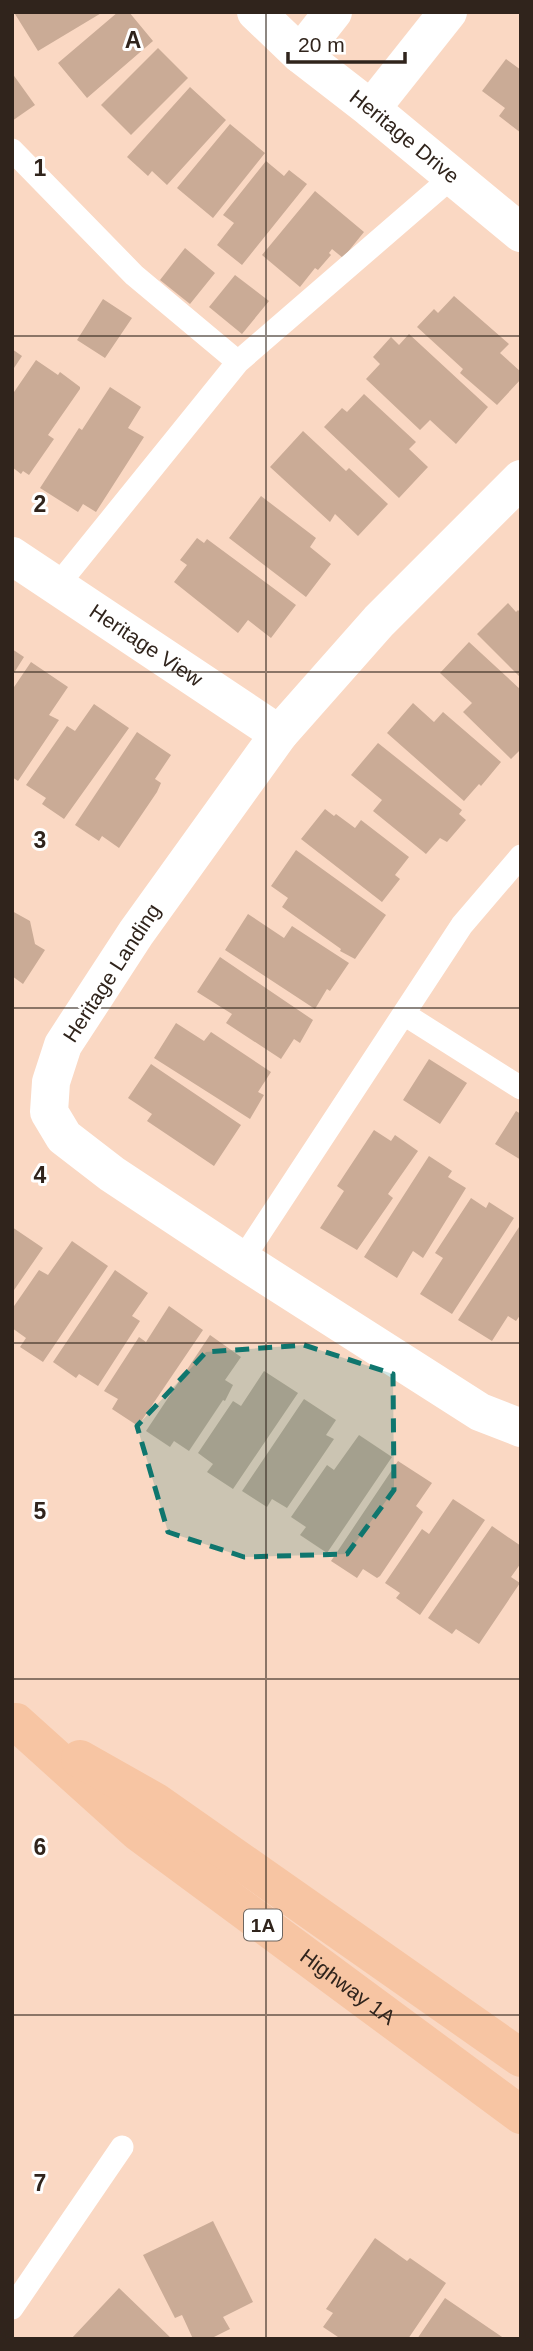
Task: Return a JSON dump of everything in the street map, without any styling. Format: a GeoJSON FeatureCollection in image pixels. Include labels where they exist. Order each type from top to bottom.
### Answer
{"type":"FeatureCollection","features":[{"type":"Feature","properties":{"kind":"main road","name":"Highway 1A"},"geometry":{"type":"LineString","coordinates":[[14,1721],[156,1802],[521,2058]]}},
{"type":"Feature","properties":{"kind":"main road","name":"Highway 1A"},"geometry":{"type":"LineString","coordinates":[[14,1721],[138,1832],[521,2115]]}},
{"type":"Feature","properties":{"kind":"street","name":"Heritage Drive"},"geometry":{"type":"LineString","coordinates":[[256,12],[300,54],[521,233]]}},
{"type":"Feature","properties":{"kind":"street"},"geometry":{"type":"LineString","coordinates":[[300,54],[332,12]]}},
{"type":"Feature","properties":{"kind":"street"},"geometry":{"type":"LineString","coordinates":[[371,109],[447,12]]}},
{"type":"Feature","properties":{"kind":"street","name":"Heritage Landing"},"geometry":{"type":"LineString","coordinates":[[521,479],[379,621],[279,734],[136,933],[64,1045],[51,1082],[49,1112],[64,1137],[112,1174],[480,1412],[521,1428]]}},
{"type":"Feature","properties":{"kind":"street","name":"Heritage View"},"geometry":{"type":"LineString","coordinates":[[12,556],[279,734]]}},
{"type":"Feature","properties":{"kind":"lane"},"geometry":{"type":"LineString","coordinates":[[12,150],[134,275],[238,362]]}},
{"type":"Feature","properties":{"kind":"lane"},"geometry":{"type":"LineString","coordinates":[[57,586],[238,362],[452,177]]}},
{"type":"Feature","properties":{"kind":"lane"},"geometry":{"type":"LineString","coordinates":[[242,1260],[462,925],[521,856]]}},
{"type":"Feature","properties":{"kind":"lane"},"geometry":{"type":"LineString","coordinates":[[404,1014],[521,1088]]}},
{"type":"Feature","properties":{"kind":"lane"},"geometry":{"type":"LineString","coordinates":[[12,2308],[122,2147]]}},
{"type":"Feature","properties":{"kind":"highlighted area"},"geometry":{"type":"Polygon","coordinates":[[[304,1345],[393,1374],[394,1490],[347,1554],[244,1557],[168,1532],[137,1426],[206,1352],[304,1345]]]}},
{"type":"Feature","properties":{"kind":"building"},"geometry":{"type":"Polygon","coordinates":[[[103,12],[38,51],[15,14],[103,12]]]}},
{"type":"Feature","properties":{"kind":"building"},"geometry":{"type":"Polygon","coordinates":[[[118,12],[129,12],[153,41],[87,98],[58,63],[118,12]]]}},
{"type":"Feature","properties":{"kind":"building"},"geometry":{"type":"Polygon","coordinates":[[[158,48],[188,78],[131,135],[101,105],[158,48]]]}},
{"type":"Feature","properties":{"kind":"building"},"geometry":{"type":"Polygon","coordinates":[[[506,59],[521,70],[521,133],[499,116],[505,108],[482,91],[506,59]]]}},
{"type":"Feature","properties":{"kind":"building"},"geometry":{"type":"Polygon","coordinates":[[[12,73],[35,105],[12,121],[12,73]]]}},
{"type":"Feature","properties":{"kind":"building"},"geometry":{"type":"Polygon","coordinates":[[[190,87],[226,120],[167,185],[152,171],[148,176],[127,157],[190,87]]]}},
{"type":"Feature","properties":{"kind":"building"},"geometry":{"type":"Polygon","coordinates":[[[230,124],[265,153],[213,218],[177,188],[230,124]]]}},
{"type":"Feature","properties":{"kind":"building"},"geometry":{"type":"Polygon","coordinates":[[[266,161],[284,176],[289,170],[307,184],[242,265],[217,245],[234,223],[223,215],[266,161]]]}},
{"type":"Feature","properties":{"kind":"building"},"geometry":{"type":"Polygon","coordinates":[[[315,191],[364,232],[343,258],[332,249],[329,253],[331,255],[318,270],[315,268],[300,287],[262,255],[315,191]]]}},
{"type":"Feature","properties":{"kind":"building"},"geometry":{"type":"Polygon","coordinates":[[[185,248],[215,273],[190,304],[160,280],[185,248]]]}},
{"type":"Feature","properties":{"kind":"building"},"geometry":{"type":"Polygon","coordinates":[[[235,275],[269,301],[242,334],[209,307],[235,275]]]}},
{"type":"Feature","properties":{"kind":"building"},"geometry":{"type":"Polygon","coordinates":[[[454,296],[509,344],[500,353],[521,372],[521,379],[497,405],[460,373],[463,369],[417,327],[434,309],[438,313],[454,296]]]}},
{"type":"Feature","properties":{"kind":"building"},"geometry":{"type":"Polygon","coordinates":[[[103,299],[132,318],[105,358],[77,340],[103,299]]]}},
{"type":"Feature","properties":{"kind":"building"},"geometry":{"type":"Polygon","coordinates":[[[409,334],[488,407],[456,444],[430,420],[420,430],[366,379],[380,364],[373,357],[391,337],[399,345],[409,334]]]}},
{"type":"Feature","properties":{"kind":"building"},"geometry":{"type":"Polygon","coordinates":[[[12,349],[22,356],[12,371],[12,349]]]}},
{"type":"Feature","properties":{"kind":"building"},"geometry":{"type":"Polygon","coordinates":[[[36,360],[58,375],[60,372],[80,389],[48,435],[54,439],[29,475],[23,471],[21,474],[12,467],[12,395],[36,360]]]}},
{"type":"Feature","properties":{"kind":"building"},"geometry":{"type":"Polygon","coordinates":[[[110,387],[141,407],[128,428],[144,437],[96,512],[83,504],[78,512],[40,488],[79,428],[82,430],[110,387]]]}},
{"type":"Feature","properties":{"kind":"building"},"geometry":{"type":"Polygon","coordinates":[[[364,394],[416,442],[409,449],[428,467],[399,498],[324,427],[342,408],[347,412],[364,394]]]}},
{"type":"Feature","properties":{"kind":"building"},"geometry":{"type":"Polygon","coordinates":[[[303,431],[346,471],[349,468],[388,504],[358,536],[335,514],[330,522],[270,467],[303,431]]]}},
{"type":"Feature","properties":{"kind":"building"},"geometry":{"type":"Polygon","coordinates":[[[261,496],[316,538],[310,547],[331,564],[306,597],[229,538],[261,496]]]}},
{"type":"Feature","properties":{"kind":"building"},"geometry":{"type":"Polygon","coordinates":[[[197,538],[204,543],[207,539],[296,605],[271,638],[248,620],[238,633],[174,582],[187,565],[180,560],[197,538]]]}},
{"type":"Feature","properties":{"kind":"building"},"geometry":{"type":"Polygon","coordinates":[[[508,603],[516,612],[518,610],[521,613],[521,678],[477,634],[508,603]]]}},
{"type":"Feature","properties":{"kind":"building"},"geometry":{"type":"Polygon","coordinates":[[[469,642],[521,690],[521,749],[511,759],[463,712],[472,703],[440,673],[469,642]]]}},
{"type":"Feature","properties":{"kind":"building"},"geometry":{"type":"Polygon","coordinates":[[[12,649],[24,657],[12,676],[12,649]]]}},
{"type":"Feature","properties":{"kind":"building"},"geometry":{"type":"Polygon","coordinates":[[[31,662],[68,687],[49,715],[59,720],[18,781],[12,777],[12,690],[31,662]]]}},
{"type":"Feature","properties":{"kind":"building"},"geometry":{"type":"Polygon","coordinates":[[[413,703],[434,722],[443,712],[501,762],[464,801],[387,733],[413,703]]]}},
{"type":"Feature","properties":{"kind":"building"},"geometry":{"type":"Polygon","coordinates":[[[94,704],[129,728],[64,819],[42,804],[46,798],[26,785],[67,726],[75,731],[94,704]]]}},
{"type":"Feature","properties":{"kind":"building"},"geometry":{"type":"Polygon","coordinates":[[[137,732],[171,755],[155,779],[161,783],[157,792],[119,848],[102,836],[99,841],[75,825],[137,732]]]}},
{"type":"Feature","properties":{"kind":"building"},"geometry":{"type":"Polygon","coordinates":[[[378,743],[462,810],[459,814],[466,820],[447,842],[440,838],[426,854],[373,811],[382,800],[351,775],[378,743]]]}},
{"type":"Feature","properties":{"kind":"building"},"geometry":{"type":"Polygon","coordinates":[[[325,809],[355,828],[361,820],[409,857],[395,875],[400,879],[382,902],[301,839],[325,809]]]}},
{"type":"Feature","properties":{"kind":"building"},"geometry":{"type":"Polygon","coordinates":[[[296,850],[386,915],[355,959],[340,951],[341,949],[282,907],[288,898],[271,886],[296,850]]]}},
{"type":"Feature","properties":{"kind":"building"},"geometry":{"type":"Polygon","coordinates":[[[12,911],[30,921],[35,944],[45,950],[23,984],[12,976],[12,911]]]}},
{"type":"Feature","properties":{"kind":"building"},"geometry":{"type":"Polygon","coordinates":[[[248,914],[284,938],[292,926],[349,963],[330,991],[327,989],[315,1009],[225,950],[248,914]]]}},
{"type":"Feature","properties":{"kind":"building"},"geometry":{"type":"Polygon","coordinates":[[[220,957],[313,1020],[300,1043],[294,1039],[281,1059],[226,1023],[232,1014],[197,992],[220,957]]]}},
{"type":"Feature","properties":{"kind":"building"},"geometry":{"type":"Polygon","coordinates":[[[176,1023],[204,1041],[211,1032],[271,1072],[258,1092],[264,1095],[250,1119],[154,1058],[176,1023]]]}},
{"type":"Feature","properties":{"kind":"building"},"geometry":{"type":"Polygon","coordinates":[[[429,1059],[467,1083],[440,1124],[403,1100],[429,1059]]]}},
{"type":"Feature","properties":{"kind":"building"},"geometry":{"type":"Polygon","coordinates":[[[151,1064],[241,1125],[214,1166],[147,1121],[152,1114],[128,1098],[151,1064]]]}},
{"type":"Feature","properties":{"kind":"building"},"geometry":{"type":"Polygon","coordinates":[[[516,1111],[521,1114],[521,1160],[495,1144],[516,1111]]]}},
{"type":"Feature","properties":{"kind":"building"},"geometry":{"type":"Polygon","coordinates":[[[374,1130],[391,1141],[395,1135],[418,1151],[388,1194],[393,1198],[357,1250],[320,1228],[344,1191],[337,1186],[374,1130]]]}},
{"type":"Feature","properties":{"kind":"building"},"geometry":{"type":"Polygon","coordinates":[[[429,1156],[452,1171],[448,1177],[466,1188],[423,1258],[413,1251],[397,1278],[364,1257],[429,1156]]]}},
{"type":"Feature","properties":{"kind":"building"},"geometry":{"type":"Polygon","coordinates":[[[471,1198],[486,1208],[489,1202],[514,1218],[452,1314],[420,1294],[443,1258],[435,1253],[471,1198]]]}},
{"type":"Feature","properties":{"kind":"building"},"geometry":{"type":"Polygon","coordinates":[[[521,1224],[521,1314],[516,1321],[508,1316],[492,1341],[458,1320],[521,1224]]]}},
{"type":"Feature","properties":{"kind":"building"},"geometry":{"type":"Polygon","coordinates":[[[12,1227],[43,1248],[12,1293],[12,1227]]]}},
{"type":"Feature","properties":{"kind":"building"},"geometry":{"type":"Polygon","coordinates":[[[72,1241],[108,1266],[43,1362],[20,1347],[26,1338],[12,1328],[12,1309],[39,1270],[48,1275],[72,1241]]]}},
{"type":"Feature","properties":{"kind":"building"},"geometry":{"type":"Polygon","coordinates":[[[115,1270],[148,1293],[132,1316],[140,1321],[98,1386],[79,1374],[76,1378],[53,1362],[115,1270]]]}},
{"type":"Feature","properties":{"kind":"building"},"geometry":{"type":"Polygon","coordinates":[[[169,1306],[203,1330],[138,1426],[112,1409],[118,1399],[104,1391],[139,1337],[146,1342],[169,1306]]]}},
{"type":"Feature","properties":{"kind":"building"},"geometry":{"type":"Polygon","coordinates":[[[210,1335],[241,1357],[225,1380],[233,1385],[225,1401],[223,1400],[189,1451],[174,1441],[170,1447],[146,1431],[210,1335]]]}},
{"type":"Feature","properties":{"kind":"building"},"geometry":{"type":"Polygon","coordinates":[[[264,1371],[298,1393],[233,1489],[207,1472],[213,1464],[198,1453],[233,1401],[241,1406],[264,1371]]]}},
{"type":"Feature","properties":{"kind":"building"},"geometry":{"type":"Polygon","coordinates":[[[304,1399],[336,1420],[326,1435],[334,1439],[287,1508],[272,1499],[267,1507],[242,1491],[304,1399]]]}},
{"type":"Feature","properties":{"kind":"building"},"geometry":{"type":"Polygon","coordinates":[[[359,1435],[392,1457],[327,1553],[300,1535],[306,1527],[291,1517],[327,1465],[334,1470],[359,1435]]]}},
{"type":"Feature","properties":{"kind":"building"},"geometry":{"type":"Polygon","coordinates":[[[398,1461],[432,1483],[416,1506],[423,1512],[380,1576],[377,1578],[363,1569],[357,1578],[331,1561],[398,1461]]]}},
{"type":"Feature","properties":{"kind":"building"},"geometry":{"type":"Polygon","coordinates":[[[453,1499],[485,1520],[420,1615],[396,1598],[400,1593],[385,1583],[422,1529],[429,1534],[453,1499]]]}},
{"type":"Feature","properties":{"kind":"building"},"geometry":{"type":"Polygon","coordinates":[[[492,1526],[521,1546],[521,1563],[511,1577],[520,1583],[479,1644],[456,1629],[452,1634],[428,1618],[492,1526]]]}},
{"type":"Feature","properties":{"kind":"building"},"geometry":{"type":"Polygon","coordinates":[[[213,2221],[253,2302],[223,2317],[230,2329],[210,2339],[193,2339],[182,2315],[175,2318],[143,2255],[213,2221]]]}},
{"type":"Feature","properties":{"kind":"building"},"geometry":{"type":"Polygon","coordinates":[[[375,2238],[407,2261],[410,2258],[446,2283],[408,2339],[341,2339],[323,2327],[333,2313],[326,2309],[375,2238]]]}},
{"type":"Feature","properties":{"kind":"building"},"geometry":{"type":"Polygon","coordinates":[[[119,2288],[172,2339],[71,2339],[119,2288]]]}},
{"type":"Feature","properties":{"kind":"building"},"geometry":{"type":"Polygon","coordinates":[[[445,2298],[505,2339],[417,2339],[445,2298]]]}}]}
